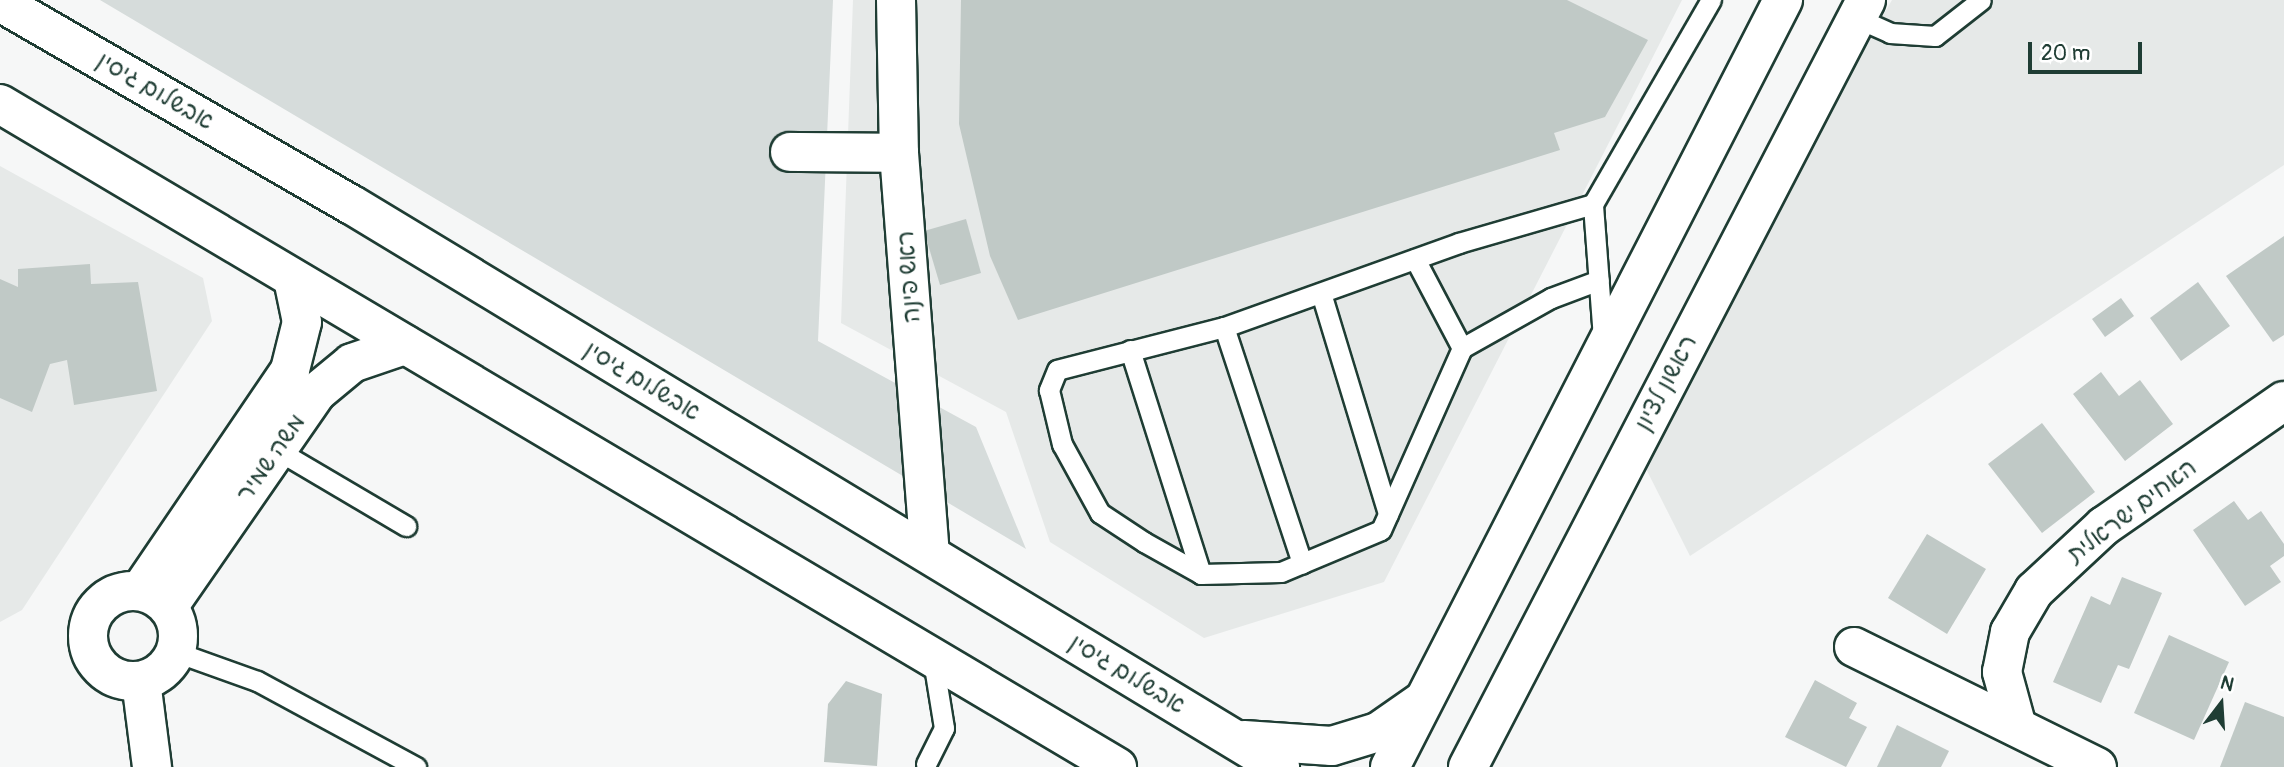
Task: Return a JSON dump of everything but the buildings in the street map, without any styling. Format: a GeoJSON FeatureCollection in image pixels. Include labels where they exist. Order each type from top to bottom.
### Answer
{"type":"FeatureCollection","features":[{"type":"Feature","properties":{"kind":"street","name":"ראש פינה"},"geometry":{"type":"LineString","coordinates":[[895,0],[899,152],[930,554]]}},
{"type":"Feature","properties":{"kind":"street"},"geometry":{"type":"LineString","coordinates":[[1390,767],[1783,0]]}},
{"type":"Feature","properties":{"kind":"street","name":"אבשלום גיסין"},"geometry":{"type":"LineString","coordinates":[[0,2],[352,205],[1280,767]]}},
{"type":"Feature","properties":{"kind":"street","name":"ראשון לציון"},"geometry":{"type":"LineString","coordinates":[[1473,763],[1861,9]]}},
{"type":"Feature","properties":{"kind":"street"},"geometry":{"type":"LineString","coordinates":[[0,104],[1117,767]]}},
{"type":"Feature","properties":{"kind":"street"},"geometry":{"type":"LineString","coordinates":[[790,152],[899,152]]}},
{"type":"Feature","properties":{"kind":"street","name":"משה שמיר"},"geometry":{"type":"LineString","coordinates":[[154,599],[289,370],[302,322],[293,279]]}},
{"type":"Feature","properties":{"kind":"street","name":"משה שמיר"},"geometry":{"type":"LineString","coordinates":[[154,599],[277,450],[325,385],[352,363],[405,345]]}},
{"type":"Feature","properties":{"kind":"street","name":"האחים ישראלית"},"geometry":{"type":"LineString","coordinates":[[2017,727],[2003,672],[2010,632],[2034,591],[2104,526],[2284,401]]}},
{"type":"Feature","properties":{"kind":"street"},"geometry":{"type":"LineString","coordinates":[[109,597],[154,599],[176,621],[176,652],[156,675],[141,681],[110,675],[98,666],[87,636],[94,614],[109,597]]}},
{"type":"Feature","properties":{"kind":"street"},"geometry":{"type":"LineString","coordinates":[[1854,647],[2097,767]]}},
{"type":"Feature","properties":{"kind":"street"},"geometry":{"type":"LineString","coordinates":[[141,681],[152,767]]}},
{"type":"Feature","properties":{"kind":"street"},"geometry":{"type":"LineString","coordinates":[[1234,738],[1332,746],[1378,732],[1428,697]]}},
{"type":"Feature","properties":{"kind":"lane"},"geometry":{"type":"LineString","coordinates":[[1604,352],[1593,204],[1711,0]]}},
{"type":"Feature","properties":{"kind":"lane"},"geometry":{"type":"LineString","coordinates":[[1861,9],[1890,33],[1935,36],[1982,0]]}},
{"type":"Feature","properties":{"kind":"lane"},"geometry":{"type":"LineString","coordinates":[[1593,204],[1415,259],[1224,327],[1058,370],[1049,390],[1062,444],[1100,513],[1201,573],[1281,572],[1381,530],[1462,348],[1551,298],[1599,280]]}},
{"type":"Feature","properties":{"kind":"lane"},"geometry":{"type":"LineString","coordinates":[[1415,259],[1462,348]]}},
{"type":"Feature","properties":{"kind":"lane"},"geometry":{"type":"LineString","coordinates":[[1321,293],[1388,514]]}},
{"type":"Feature","properties":{"kind":"lane"},"geometry":{"type":"LineString","coordinates":[[1224,327],[1302,563]]}},
{"type":"Feature","properties":{"kind":"lane"},"geometry":{"type":"LineString","coordinates":[[1130,350],[1201,573]]}},
{"type":"Feature","properties":{"kind":"lane"},"geometry":{"type":"LineString","coordinates":[[277,450],[406,526]]}},
{"type":"Feature","properties":{"kind":"lane"},"geometry":{"type":"LineString","coordinates":[[176,652],[257,681],[416,767]]}},
{"type":"Feature","properties":{"kind":"lane"},"geometry":{"type":"LineString","coordinates":[[923,766],[944,728],[933,660]]}},
{"type":"Feature","properties":{"kind":"shaded area"},"geometry":{"type":"Polygon","coordinates":[[[100,0],[833,0],[818,341],[976,427],[1026,549],[100,0]]]}},
{"type":"Feature","properties":{"kind":"shaded area"},"geometry":{"type":"Polygon","coordinates":[[[853,0],[1682,0],[1384,582],[1204,638],[1050,542],[1006,412],[841,323],[853,0]]]}},
{"type":"Feature","properties":{"kind":"shaded area"},"geometry":{"type":"Polygon","coordinates":[[[1892,0],[2284,0],[2284,165],[1690,556],[1634,445],[1892,0]]]}},
{"type":"Feature","properties":{"kind":"shaded area"},"geometry":{"type":"Polygon","coordinates":[[[0,166],[203,278],[212,321],[22,610],[0,622],[0,166]]]}}]}
